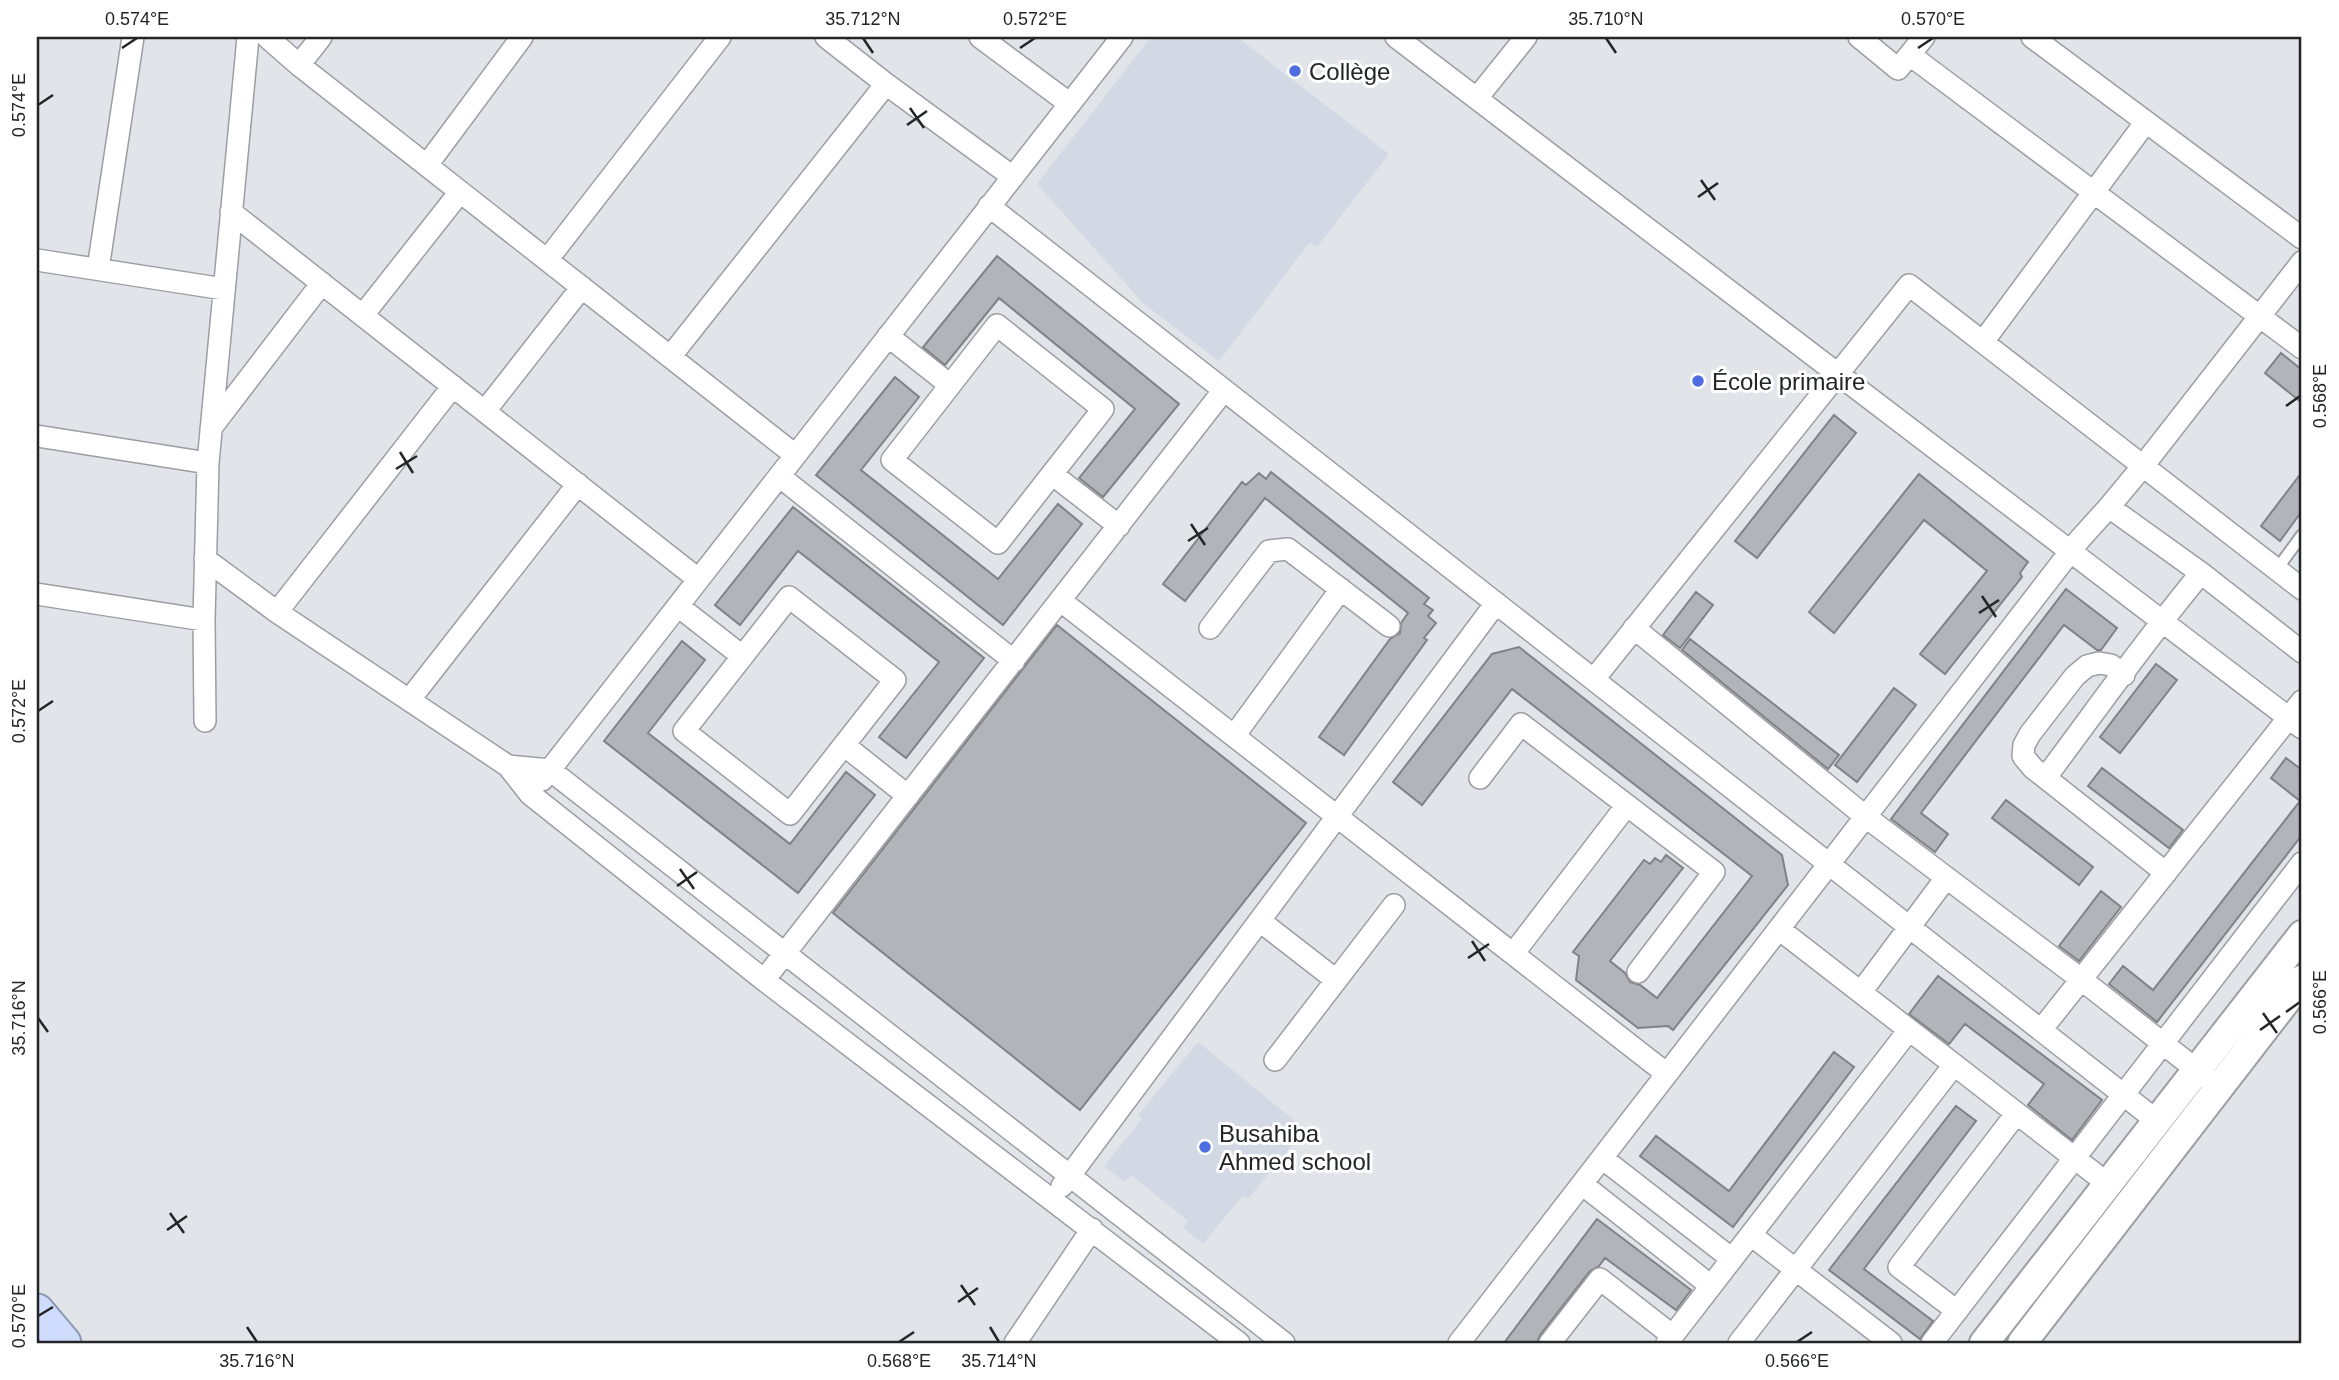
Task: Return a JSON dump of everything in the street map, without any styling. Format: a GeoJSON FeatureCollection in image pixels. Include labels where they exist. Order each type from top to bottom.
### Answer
{"type":"FeatureCollection","features":[{"type":"Feature","properties":{"kind":"highway"},"geometry":{"type":"LineString","coordinates":[[37,1311],[64,1343]]}},
{"type":"Feature","properties":{"kind":"main road"},"geometry":{"type":"LineString","coordinates":[[1984,1343],[2302,935]]}},
{"type":"Feature","properties":{"kind":"main road"},"geometry":{"type":"LineString","coordinates":[[2022,1343],[2302,980]]}},
{"type":"Feature","properties":{"kind":"street"},"geometry":{"type":"LineString","coordinates":[[98,269],[133,37]]}},
{"type":"Feature","properties":{"kind":"street"},"geometry":{"type":"LineString","coordinates":[[205,721],[204,620],[208,463],[248,37]]}},
{"type":"Feature","properties":{"kind":"street"},"geometry":{"type":"LineString","coordinates":[[267,37],[299,65],[796,455]]}},
{"type":"Feature","properties":{"kind":"street"},"geometry":{"type":"LineString","coordinates":[[299,65],[321,37]]}},
{"type":"Feature","properties":{"kind":"street"},"geometry":{"type":"LineString","coordinates":[[426,165],[522,37]]}},
{"type":"Feature","properties":{"kind":"street"},"geometry":{"type":"LineString","coordinates":[[547,260],[720,37]]}},
{"type":"Feature","properties":{"kind":"street"},"geometry":{"type":"LineString","coordinates":[[826,37],[886,85],[1013,177]]}},
{"type":"Feature","properties":{"kind":"street"},"geometry":{"type":"LineString","coordinates":[[980,37],[1070,104]]}},
{"type":"Feature","properties":{"kind":"street"},"geometry":{"type":"LineString","coordinates":[[530,794],[1122,37]]}},
{"type":"Feature","properties":{"kind":"street"},"geometry":{"type":"LineString","coordinates":[[1396,37],[2161,621],[2298,716],[2166,873],[2041,1030]]}},
{"type":"Feature","properties":{"kind":"street"},"geometry":{"type":"LineString","coordinates":[[1477,98],[1526,37]]}},
{"type":"Feature","properties":{"kind":"street"},"geometry":{"type":"LineString","coordinates":[[1859,37],[1898,69],[1924,37]]}},
{"type":"Feature","properties":{"kind":"street"},"geometry":{"type":"LineString","coordinates":[[2032,37],[2302,238]]}},
{"type":"Feature","properties":{"kind":"street"},"geometry":{"type":"LineString","coordinates":[[1910,55],[2302,348]]}},
{"type":"Feature","properties":{"kind":"street"},"geometry":{"type":"LineString","coordinates":[[670,356],[886,85]]}},
{"type":"Feature","properties":{"kind":"street"},"geometry":{"type":"LineString","coordinates":[[1988,335],[2145,123]]}},
{"type":"Feature","properties":{"kind":"street"},"geometry":{"type":"LineString","coordinates":[[363,315],[460,192]]}},
{"type":"Feature","properties":{"kind":"street"},"geometry":{"type":"LineString","coordinates":[[989,206],[2157,1121]]}},
{"type":"Feature","properties":{"kind":"street"},"geometry":{"type":"LineString","coordinates":[[231,212],[698,579]]}},
{"type":"Feature","properties":{"kind":"street"},"geometry":{"type":"LineString","coordinates":[[37,260],[224,289]]}},
{"type":"Feature","properties":{"kind":"street"},"geometry":{"type":"LineString","coordinates":[[1459,1343],[2071,551],[2143,466],[2260,317],[2299,274]]}},
{"type":"Feature","properties":{"kind":"street"},"geometry":{"type":"LineString","coordinates":[[211,428],[322,283]]}},
{"type":"Feature","properties":{"kind":"street"},"geometry":{"type":"LineString","coordinates":[[1594,680],[1909,285],[2302,589]]}},
{"type":"Feature","properties":{"kind":"street"},"geometry":{"type":"LineString","coordinates":[[485,411],[582,287]]}},
{"type":"Feature","properties":{"kind":"street"},"geometry":{"type":"LineString","coordinates":[[997,325],[1103,409],[1052,474],[998,543],[892,460],[997,325]]}},
{"type":"Feature","properties":{"kind":"street"},"geometry":{"type":"LineString","coordinates":[[888,337],[950,385]]}},
{"type":"Feature","properties":{"kind":"street"},"geometry":{"type":"LineString","coordinates":[[276,612],[453,386]]}},
{"type":"Feature","properties":{"kind":"street"},"geometry":{"type":"LineString","coordinates":[[764,980],[1224,390]]}},
{"type":"Feature","properties":{"kind":"street"},"geometry":{"type":"LineString","coordinates":[[37,436],[208,463]]}},
{"type":"Feature","properties":{"kind":"street"},"geometry":{"type":"LineString","coordinates":[[1052,474],[1119,526]]}},
{"type":"Feature","properties":{"kind":"street"},"geometry":{"type":"LineString","coordinates":[[779,476],[1014,661]]}},
{"type":"Feature","properties":{"kind":"street"},"geometry":{"type":"LineString","coordinates":[[410,699],[578,484]]}},
{"type":"Feature","properties":{"kind":"street"},"geometry":{"type":"LineString","coordinates":[[2109,507],[2201,573],[2302,652]]}},
{"type":"Feature","properties":{"kind":"street"},"geometry":{"type":"LineString","coordinates":[[1210,628],[1269,551],[1288,550],[1389,626]]}},
{"type":"Feature","properties":{"kind":"street"},"geometry":{"type":"LineString","coordinates":[[205,559],[276,612],[508,766],[530,794],[764,980],[1239,1343]]}},
{"type":"Feature","properties":{"kind":"street"},"geometry":{"type":"LineString","coordinates":[[2046,778],[2161,621],[2201,573]]}},
{"type":"Feature","properties":{"kind":"street"},"geometry":{"type":"LineString","coordinates":[[1234,736],[1341,589]]}},
{"type":"Feature","properties":{"kind":"street"},"geometry":{"type":"LineString","coordinates":[[37,594],[204,620]]}},
{"type":"Feature","properties":{"kind":"street"},"geometry":{"type":"LineString","coordinates":[[789,597],[895,680],[844,745],[790,814],[684,731],[789,597]]}},
{"type":"Feature","properties":{"kind":"street"},"geometry":{"type":"LineString","coordinates":[[1061,601],[1667,1074]]}},
{"type":"Feature","properties":{"kind":"street"},"geometry":{"type":"LineString","coordinates":[[1052,1199],[1496,603]]}},
{"type":"Feature","properties":{"kind":"street"},"geometry":{"type":"LineString","coordinates":[[678,606],[742,656]]}},
{"type":"Feature","properties":{"kind":"street"},"geometry":{"type":"LineString","coordinates":[[1634,628],[1866,817],[2220,1088]]}},
{"type":"Feature","properties":{"kind":"street"},"geometry":{"type":"LineString","coordinates":[[2124,675],[2111,665],[2099,663],[2087,666],[2030,734],[2024,745],[2023,757],[2033,768],[2166,873]]}},
{"type":"Feature","properties":{"kind":"street"},"geometry":{"type":"LineString","coordinates":[[1480,778],[1521,724],[1714,872],[1639,972]]}},
{"type":"Feature","properties":{"kind":"street"},"geometry":{"type":"LineString","coordinates":[[844,745],[908,796]]}},
{"type":"Feature","properties":{"kind":"street"},"geometry":{"type":"LineString","coordinates":[[508,766],[550,770],[1284,1343]]}},
{"type":"Feature","properties":{"kind":"street"},"geometry":{"type":"LineString","coordinates":[[1513,954],[1627,805]]}},
{"type":"Feature","properties":{"kind":"street"},"geometry":{"type":"LineString","coordinates":[[1932,1343],[2302,863]]}},
{"type":"Feature","properties":{"kind":"street"},"geometry":{"type":"LineString","coordinates":[[1861,992],[1946,878]]}},
{"type":"Feature","properties":{"kind":"street"},"geometry":{"type":"LineString","coordinates":[[1275,1060],[1394,905]]}},
{"type":"Feature","properties":{"kind":"street"},"geometry":{"type":"LineString","coordinates":[[1260,921],[1336,980]]}},
{"type":"Feature","properties":{"kind":"street"},"geometry":{"type":"LineString","coordinates":[[1779,929],[2108,1184]]}},
{"type":"Feature","properties":{"kind":"street"},"geometry":{"type":"LineString","coordinates":[[1550,1343],[1600,1279],[1670,1340],[1909,1030]]}},
{"type":"Feature","properties":{"kind":"street"},"geometry":{"type":"LineString","coordinates":[[1739,1343],[1954,1065]]}},
{"type":"Feature","properties":{"kind":"street"},"geometry":{"type":"LineString","coordinates":[[1957,1311],[1899,1267],[2017,1114]]}},
{"type":"Feature","properties":{"kind":"street"},"geometry":{"type":"LineString","coordinates":[[1602,1158],[1732,1259]]}},
{"type":"Feature","properties":{"kind":"street"},"geometry":{"type":"LineString","coordinates":[[1581,1184],[1712,1286]]}},
{"type":"Feature","properties":{"kind":"street"},"geometry":{"type":"LineString","coordinates":[[1015,1343],[1092,1229]]}},
{"type":"Feature","properties":{"kind":"street"},"geometry":{"type":"LineString","coordinates":[[1751,1235],[1891,1343]]}},
{"type":"Feature","properties":{"kind":"lane"},"geometry":{"type":"LineString","coordinates":[[2277,569],[2302,535]]}},
{"type":"Feature","properties":{"kind":"shaded area"},"geometry":{"type":"Polygon","coordinates":[[[1151,37],[1237,37],[1389,154],[1317,247],[1310,242],[1219,361],[1144,304],[1037,184],[1151,37]]]}},
{"type":"Feature","properties":{"kind":"shaded area","name":"Busahiba Ahmed school"},"geometry":{"type":"Polygon","coordinates":[[[1198,1042],[1305,1129],[1248,1199],[1243,1195],[1203,1244],[1183,1228],[1188,1221],[1131,1175],[1125,1182],[1104,1166],[1142,1119],[1138,1115],[1198,1042]]]}},
{"type":"Feature","properties":{"kind":"building"},"geometry":{"type":"Polygon","coordinates":[[[997,256],[1179,404],[1103,497],[1079,478],[1135,409],[999,298],[945,365],[923,347],[997,256]]]}},
{"type":"Feature","properties":{"kind":"building"},"geometry":{"type":"Polygon","coordinates":[[[2281,353],[2302,370],[2302,403],[2265,373],[2281,353]]]}},
{"type":"Feature","properties":{"kind":"building"},"geometry":{"type":"Polygon","coordinates":[[[895,377],[919,397],[861,470],[998,579],[1058,504],[1082,524],[1003,625],[816,475],[895,377]]]}},
{"type":"Feature","properties":{"kind":"building"},"geometry":{"type":"Polygon","coordinates":[[[1834,415],[1856,433],[1757,558],[1735,541],[1834,415]]]}},
{"type":"Feature","properties":{"kind":"building"},"geometry":{"type":"Polygon","coordinates":[[[1271,472],[1429,598],[1424,604],[1433,610],[1428,616],[1436,623],[1424,638],[1427,640],[1344,755],[1319,737],[1390,639],[1400,633],[1401,623],[1408,613],[1265,498],[1185,601],[1163,584],[1242,482],[1246,485],[1259,473],[1266,479],[1271,472]]]}},
{"type":"Feature","properties":{"kind":"building"},"geometry":{"type":"Polygon","coordinates":[[[2302,472],[2302,511],[2280,541],[2261,526],[2302,472]]]}},
{"type":"Feature","properties":{"kind":"building"},"geometry":{"type":"Polygon","coordinates":[[[1919,474],[2028,562],[2020,573],[2022,577],[1945,674],[1920,654],[1987,571],[1924,520],[1834,633],[1809,612],[1919,474]]]}},
{"type":"Feature","properties":{"kind":"building"},"geometry":{"type":"Polygon","coordinates":[[[793,507],[984,658],[906,758],[879,737],[939,662],[798,551],[740,625],[715,605],[793,507]]]}},
{"type":"Feature","properties":{"kind":"building"},"geometry":{"type":"Polygon","coordinates":[[[2066,589],[2117,628],[2101,650],[2097,650],[2064,625],[1921,813],[1948,834],[1935,852],[1891,819],[2066,589]]]}},
{"type":"Feature","properties":{"kind":"building"},"geometry":{"type":"Polygon","coordinates":[[[1696,592],[1713,605],[1680,648],[1663,635],[1696,592]]]}},
{"type":"Feature","properties":{"kind":"building"},"geometry":{"type":"Polygon","coordinates":[[[1057,625],[1306,823],[1080,1110],[833,913],[1057,625]]]}},
{"type":"Feature","properties":{"kind":"building"},"geometry":{"type":"Polygon","coordinates":[[[1690,639],[1839,755],[1828,769],[1682,650],[1690,639]]]}},
{"type":"Feature","properties":{"kind":"building"},"geometry":{"type":"Polygon","coordinates":[[[682,641],[705,660],[648,733],[790,844],[846,772],[875,795],[798,893],[604,741],[682,641]]]}},
{"type":"Feature","properties":{"kind":"building"},"geometry":{"type":"Polygon","coordinates":[[[1519,647],[1782,855],[1788,885],[1673,1030],[1668,1026],[1638,1028],[1576,980],[1579,956],[1573,952],[1644,860],[1650,864],[1655,858],[1661,862],[1666,855],[1683,868],[1610,961],[1625,973],[1630,982],[1640,985],[1657,998],[1752,876],[1512,689],[1422,805],[1393,782],[1492,654],[1519,647]]]}},
{"type":"Feature","properties":{"kind":"building"},"geometry":{"type":"Polygon","coordinates":[[[2156,664],[2177,680],[2120,753],[2100,737],[2156,664]]]}},
{"type":"Feature","properties":{"kind":"building"},"geometry":{"type":"Polygon","coordinates":[[[1894,688],[1916,705],[1857,782],[1835,765],[1894,688]]]}},
{"type":"Feature","properties":{"kind":"building"},"geometry":{"type":"Polygon","coordinates":[[[2286,758],[2302,770],[2302,835],[2157,1022],[2109,984],[2123,966],[2153,990],[2300,801],[2271,778],[2286,758]]]}},
{"type":"Feature","properties":{"kind":"building"},"geometry":{"type":"Polygon","coordinates":[[[2102,768],[2183,830],[2169,848],[2088,786],[2102,768]]]}},
{"type":"Feature","properties":{"kind":"building"},"geometry":{"type":"Polygon","coordinates":[[[2006,800],[2093,867],[2079,885],[1992,818],[2006,800]]]}},
{"type":"Feature","properties":{"kind":"building"},"geometry":{"type":"Polygon","coordinates":[[[2101,891],[2121,907],[2079,961],[2059,946],[2101,891]]]}},
{"type":"Feature","properties":{"kind":"building"},"geometry":{"type":"Polygon","coordinates":[[[1938,976],[2102,1100],[2072,1140],[2028,1105],[2044,1084],[1965,1024],[1949,1044],[1909,1014],[1938,976]]]}},
{"type":"Feature","properties":{"kind":"building"},"geometry":{"type":"Polygon","coordinates":[[[1834,1052],[1854,1067],[1733,1227],[1640,1156],[1656,1136],[1729,1191],[1834,1052]]]}},
{"type":"Feature","properties":{"kind":"building"},"geometry":{"type":"Polygon","coordinates":[[[1956,1106],[1976,1121],[1864,1269],[1933,1321],[1920,1339],[1829,1270],[1956,1106]]]}},
{"type":"Feature","properties":{"kind":"building"},"geometry":{"type":"Polygon","coordinates":[[[1597,1219],[1691,1290],[1676,1310],[1605,1258],[1599,1266],[1590,1271],[1540,1335],[1537,1343],[1504,1343],[1597,1219]]]}},
{"type":"Feature","properties":{"kind":"place","name":"Collège"},"geometry":{"type":"Point","coordinates":[1295,71]}},
{"type":"Feature","properties":{"kind":"place","name":"École primaire"},"geometry":{"type":"Point","coordinates":[1698,381]}},
{"type":"Feature","properties":{"kind":"place","name":"Busahiba Ahmed school"},"geometry":{"type":"Point","coordinates":[1205,1147]}}]}
